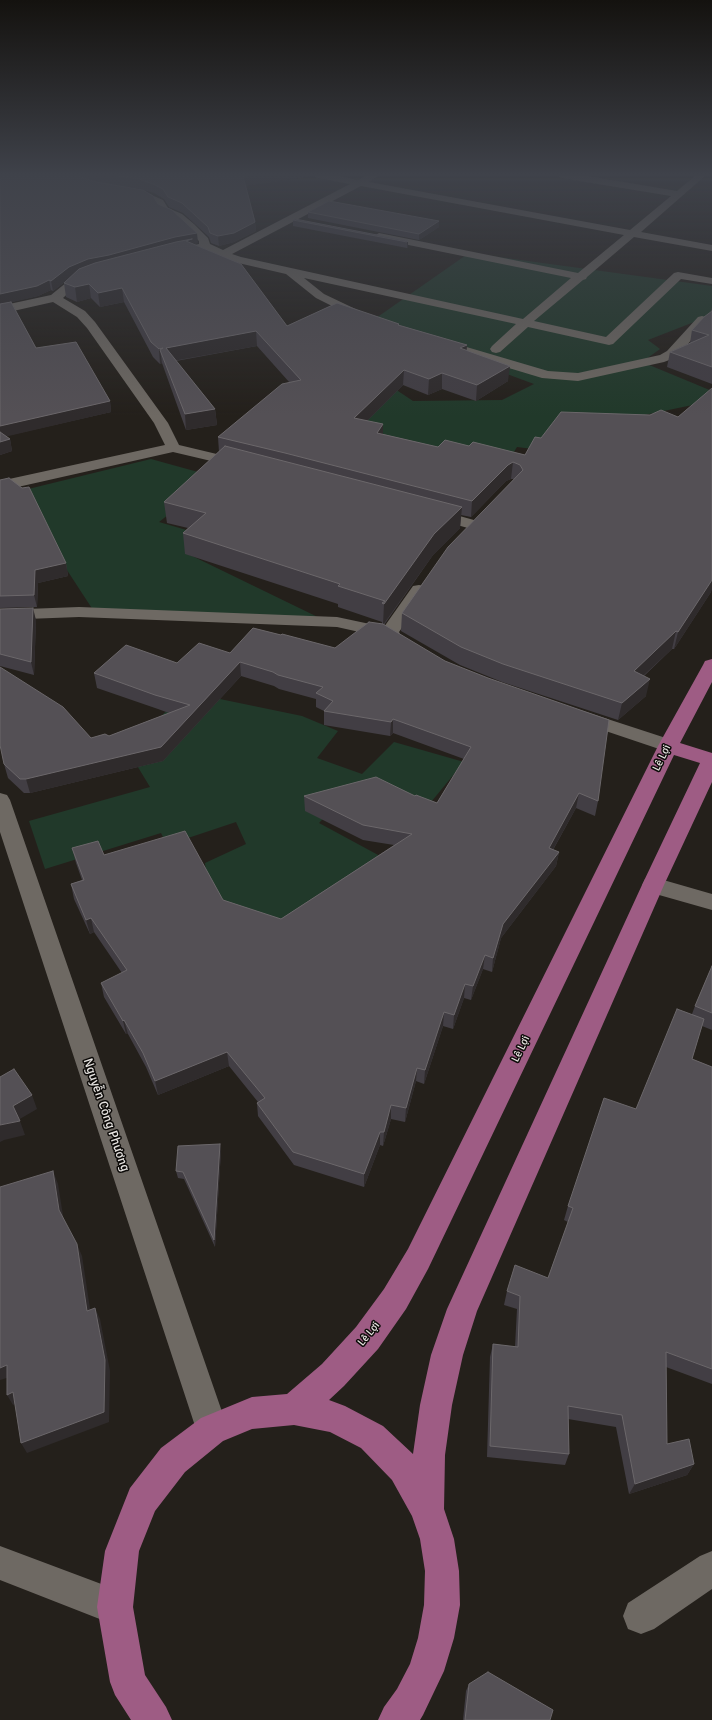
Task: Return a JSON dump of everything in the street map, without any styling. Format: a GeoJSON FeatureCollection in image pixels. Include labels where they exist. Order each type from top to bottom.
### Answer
{"type":"FeatureCollection","features":[{"type":"Feature","properties":{"kind":"main road","name":"Lê Lợi"},"geometry":{"type":"LineString","coordinates":[[294,1409],[333,1374],[368,1338],[395,1299],[418,1259],[668,746],[712,665]]}},
{"type":"Feature","properties":{"kind":"main road"},"geometry":{"type":"LineString","coordinates":[[427,1509],[429,1455],[436,1405],[447,1355],[462,1309],[653,885],[712,760],[668,746]]}},
{"type":"Feature","properties":{"kind":"main road"},"geometry":{"type":"LineString","coordinates":[[153,1720],[128,1682],[115,1607],[122,1551],[142,1500],[173,1460],[212,1429],[252,1413],[294,1409],[334,1417],[372,1437],[404,1468],[427,1509],[437,1539],[442,1571],[442,1605],[436,1638],[426,1672],[410,1702],[397,1720]]}},
{"type":"Feature","properties":{"kind":"street"},"geometry":{"type":"LineString","coordinates":[[226,255],[238,260],[609,341],[678,275],[712,281]]}},
{"type":"Feature","properties":{"kind":"street"},"geometry":{"type":"LineString","coordinates":[[474,255],[582,277]]}},
{"type":"Feature","properties":{"kind":"street"},"geometry":{"type":"LineString","coordinates":[[496,349],[526,322],[608,255]]}},
{"type":"Feature","properties":{"kind":"street"},"geometry":{"type":"LineString","coordinates":[[287,270],[320,296],[374,322]]}},
{"type":"Feature","properties":{"kind":"street"},"geometry":{"type":"LineString","coordinates":[[0,310],[55,298],[76,280],[100,271]]}},
{"type":"Feature","properties":{"kind":"street"},"geometry":{"type":"LineString","coordinates":[[690,289],[712,281]]}},
{"type":"Feature","properties":{"kind":"street"},"geometry":{"type":"LineString","coordinates":[[647,304],[676,294]]}},
{"type":"Feature","properties":{"kind":"street"},"geometry":{"type":"LineString","coordinates":[[55,298],[81,314],[91,325],[161,423],[173,448]]}},
{"type":"Feature","properties":{"kind":"street"},"geometry":{"type":"LineString","coordinates":[[438,343],[548,375],[578,377],[664,358],[672,354],[702,320]]}},
{"type":"Feature","properties":{"kind":"street"},"geometry":{"type":"LineString","coordinates":[[0,486],[129,456],[173,448],[257,468]]}},
{"type":"Feature","properties":{"kind":"street"},"geometry":{"type":"LineString","coordinates":[[415,509],[475,525]]}},
{"type":"Feature","properties":{"kind":"street"},"geometry":{"type":"LineString","coordinates":[[389,633],[427,578]]}},
{"type":"Feature","properties":{"kind":"street"},"geometry":{"type":"LineString","coordinates":[[0,615],[79,612],[337,622],[389,633],[408,644]]}},
{"type":"Feature","properties":{"kind":"street"},"geometry":{"type":"LineString","coordinates":[[563,710],[668,746]]}},
{"type":"Feature","properties":{"kind":"street","name":"Nguyễn Công Phương"},"geometry":{"type":"LineString","coordinates":[[0,800],[212,1429]]}},
{"type":"Feature","properties":{"kind":"street"},"geometry":{"type":"LineString","coordinates":[[653,885],[712,902]]}},
{"type":"Feature","properties":{"kind":"street"},"geometry":{"type":"LineString","coordinates":[[5,1565],[115,1607]]}},
{"type":"Feature","properties":{"kind":"street"},"geometry":{"type":"LineString","coordinates":[[641,1616],[712,1568]]}},
{"type":"Feature","properties":{"kind":"green space"},"geometry":{"type":"Polygon","coordinates":[[[466,255],[486,255],[712,286],[712,315],[648,340],[660,349],[642,362],[712,391],[712,401],[591,426],[558,452],[517,447],[506,465],[366,433],[341,350],[413,401],[502,400],[534,384],[369,323],[466,255]]]}},
{"type":"Feature","properties":{"kind":"green space"},"geometry":{"type":"Polygon","coordinates":[[[151,459],[216,477],[159,522],[207,536],[188,554],[328,622],[95,613],[16,492],[151,459]]]}},
{"type":"Feature","properties":{"kind":"green space"},"geometry":{"type":"Polygon","coordinates":[[[186,692],[302,716],[338,731],[317,758],[362,774],[394,742],[464,762],[422,813],[357,783],[319,823],[380,856],[299,923],[202,903],[207,882],[205,863],[246,844],[236,822],[167,845],[161,833],[45,869],[29,821],[150,787],[127,749],[186,692]]]}},
{"type":"Feature","properties":{"kind":"building"},"geometry":{"type":"Polygon","coordinates":[[[0,255],[108,255],[88,259],[69,267],[51,281],[49,280],[37,286],[0,294],[0,255]]]}},
{"type":"Feature","properties":{"kind":"building"},"geometry":{"type":"Polygon","coordinates":[[[125,255],[220,255],[241,264],[287,326],[337,303],[399,324],[398,325],[467,345],[460,348],[510,366],[477,385],[442,373],[429,379],[404,370],[354,418],[383,424],[377,433],[438,447],[445,440],[469,446],[473,442],[525,455],[535,437],[541,438],[561,412],[650,415],[661,410],[678,417],[712,388],[712,580],[678,632],[676,631],[634,671],[650,679],[622,703],[503,664],[461,647],[402,613],[448,547],[523,470],[520,465],[513,462],[508,465],[472,501],[218,437],[282,384],[301,380],[256,331],[166,348],[215,409],[185,414],[160,350],[163,348],[159,349],[151,342],[122,288],[98,293],[89,284],[75,287],[64,283],[79,269],[125,255]]]}},
{"type":"Feature","properties":{"kind":"building"},"geometry":{"type":"Polygon","coordinates":[[[11,302],[36,348],[76,342],[110,401],[0,426],[0,304],[11,302]]]}},
{"type":"Feature","properties":{"kind":"building"},"geometry":{"type":"Polygon","coordinates":[[[712,311],[712,367],[670,352],[709,335],[692,330],[712,311]]]}},
{"type":"Feature","properties":{"kind":"building"},"geometry":{"type":"Polygon","coordinates":[[[0,432],[10,439],[0,442],[0,432]]]}},
{"type":"Feature","properties":{"kind":"building"},"geometry":{"type":"Polygon","coordinates":[[[225,446],[462,507],[434,534],[384,604],[382,603],[385,601],[338,586],[340,584],[183,533],[206,513],[164,502],[225,446]]]}},
{"type":"Feature","properties":{"kind":"building"},"geometry":{"type":"Polygon","coordinates":[[[9,478],[22,488],[29,487],[66,563],[35,570],[34,595],[0,596],[0,480],[9,478]]]}},
{"type":"Feature","properties":{"kind":"building"},"geometry":{"type":"Polygon","coordinates":[[[33,608],[31,662],[0,654],[0,609],[33,608]]]}},
{"type":"Feature","properties":{"kind":"building"},"geometry":{"type":"Polygon","coordinates":[[[369,622],[383,624],[445,661],[488,678],[609,720],[598,801],[579,793],[549,848],[559,852],[503,924],[493,958],[485,955],[473,986],[465,984],[454,1015],[444,1012],[425,1070],[417,1068],[406,1108],[391,1105],[384,1132],[380,1132],[364,1174],[293,1152],[257,1103],[265,1098],[227,1052],[155,1081],[143,1053],[101,983],[127,970],[91,918],[86,920],[71,884],[84,880],[72,848],[98,841],[104,855],[185,831],[223,900],[281,919],[412,834],[363,825],[304,796],[376,777],[415,796],[416,795],[437,803],[471,747],[393,719],[391,722],[324,711],[333,701],[316,693],[323,687],[278,675],[273,672],[240,662],[161,747],[26,779],[20,779],[4,764],[0,745],[0,667],[63,707],[91,738],[105,734],[109,736],[190,705],[155,695],[94,673],[126,645],[177,663],[199,643],[230,653],[253,628],[335,648],[369,622]]]}},
{"type":"Feature","properties":{"kind":"building"},"geometry":{"type":"Polygon","coordinates":[[[712,966],[712,1013],[695,1006],[712,966]]]}},
{"type":"Feature","properties":{"kind":"building"},"geometry":{"type":"Polygon","coordinates":[[[677,1009],[704,1019],[692,1059],[712,1067],[712,1369],[666,1352],[667,1444],[689,1439],[694,1464],[635,1484],[622,1415],[568,1406],[569,1454],[490,1446],[493,1344],[518,1347],[520,1296],[507,1291],[515,1265],[548,1278],[573,1208],[568,1206],[604,1098],[636,1109],[677,1009]]]}},
{"type":"Feature","properties":{"kind":"building"},"geometry":{"type":"Polygon","coordinates":[[[14,1069],[32,1095],[13,1106],[20,1121],[0,1125],[0,1077],[14,1069]]]}},
{"type":"Feature","properties":{"kind":"building"},"geometry":{"type":"Polygon","coordinates":[[[220,1144],[214,1240],[183,1172],[176,1171],[178,1146],[220,1144]]]}},
{"type":"Feature","properties":{"kind":"building"},"geometry":{"type":"Polygon","coordinates":[[[53,1171],[59,1210],[77,1244],[87,1311],[95,1308],[105,1360],[104,1412],[21,1443],[13,1392],[7,1395],[7,1365],[0,1368],[0,1187],[53,1171]]]}},
{"type":"Feature","properties":{"kind":"building"},"geometry":{"type":"Polygon","coordinates":[[[488,1672],[553,1710],[550,1720],[465,1720],[469,1684],[488,1672]]]}}]}
